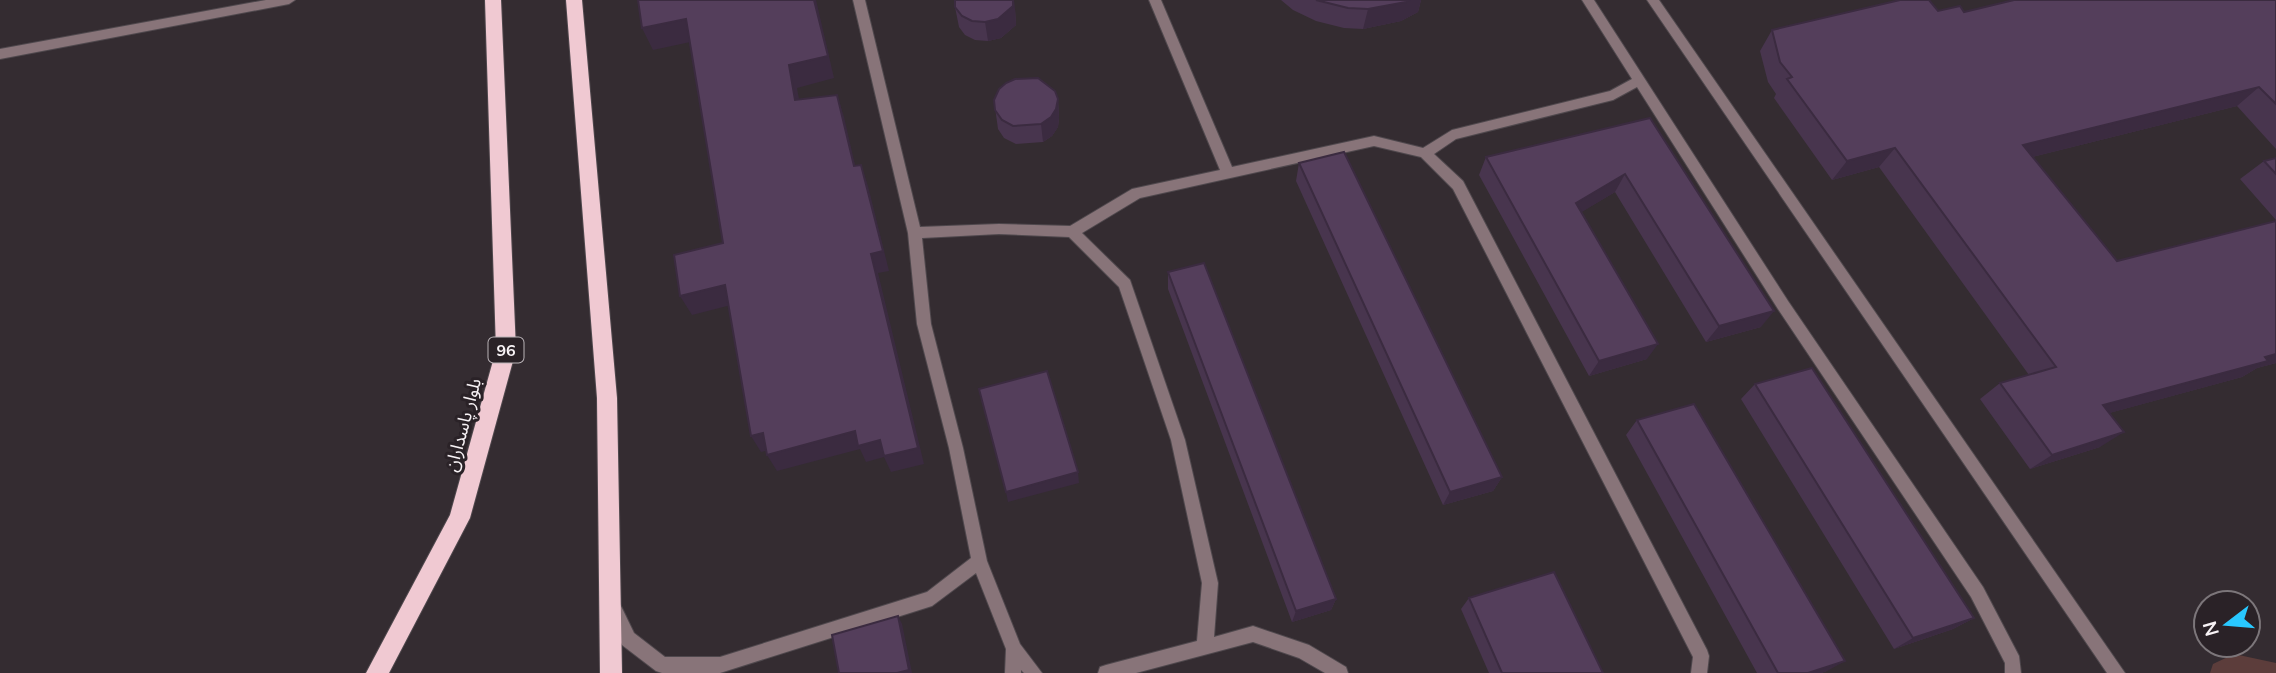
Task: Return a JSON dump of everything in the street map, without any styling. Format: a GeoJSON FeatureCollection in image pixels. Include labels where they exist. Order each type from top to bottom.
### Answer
{"type":"FeatureCollection","features":[{"type":"Feature","properties":{"kind":"highway","name":"بلوار پاسداران"},"geometry":{"type":"LineString","coordinates":[[377,673],[460,518],[506,350],[493,0]]}},
{"type":"Feature","properties":{"kind":"highway"},"geometry":{"type":"LineString","coordinates":[[574,0],[607,398],[611,673]]}},
{"type":"Feature","properties":{"kind":"lane"},"geometry":{"type":"LineString","coordinates":[[0,54],[289,0]]}},
{"type":"Feature","properties":{"kind":"lane"},"geometry":{"type":"LineString","coordinates":[[859,0],[915,233],[924,324],[956,448],[979,561],[1014,649],[1034,673]]}},
{"type":"Feature","properties":{"kind":"lane"},"geometry":{"type":"LineString","coordinates":[[1155,0],[1227,172]]}},
{"type":"Feature","properties":{"kind":"lane"},"geometry":{"type":"LineString","coordinates":[[1588,0],[1783,305],[1977,592],[2013,662],[2013,673]]}},
{"type":"Feature","properties":{"kind":"lane"},"geometry":{"type":"LineString","coordinates":[[1653,0],[2117,673]]}},
{"type":"Feature","properties":{"kind":"lane"},"geometry":{"type":"LineString","coordinates":[[1424,153],[1452,135],[1613,95],[1638,81]]}},
{"type":"Feature","properties":{"kind":"lane"},"geometry":{"type":"LineString","coordinates":[[915,233],[999,229],[1072,232],[1136,193],[1227,172],[1374,141],[1424,153],[1458,185],[1701,656],[1699,673]]}},
{"type":"Feature","properties":{"kind":"lane"},"geometry":{"type":"LineString","coordinates":[[1072,232],[1125,284],[1178,440],[1210,583],[1205,645]]}},
{"type":"Feature","properties":{"kind":"lane"},"geometry":{"type":"LineString","coordinates":[[611,603],[628,639],[662,665],[720,665],[932,598],[979,561]]}},
{"type":"Feature","properties":{"kind":"lane"},"geometry":{"type":"LineString","coordinates":[[1105,673],[1253,634],[1303,651],[1340,673]]}},
{"type":"Feature","properties":{"kind":"lane"},"geometry":{"type":"LineString","coordinates":[[1013,673],[1014,649]]}},
{"type":"Feature","properties":{"kind":"shaded area"},"geometry":{"type":"Polygon","coordinates":[[[2224,659],[2257,659],[2276,663],[2276,673],[2210,673],[2213,664],[2224,659]]]}},
{"type":"Feature","properties":{"kind":"building"},"geometry":{"type":"Polygon","coordinates":[[[638,0],[814,0],[828,56],[789,65],[795,100],[837,95],[854,166],[861,165],[883,251],[871,254],[918,448],[884,456],[880,440],[858,446],[855,431],[767,455],[763,433],[751,436],[725,285],[680,296],[674,255],[723,243],[686,19],[642,28],[638,0]]]}},
{"type":"Feature","properties":{"kind":"building"},"geometry":{"type":"Polygon","coordinates":[[[955,0],[1013,0],[1013,6],[998,19],[972,21],[962,16],[955,7],[955,0]]]}},
{"type":"Feature","properties":{"kind":"building"},"geometry":{"type":"Polygon","coordinates":[[[1316,0],[1409,0],[1368,9],[1348,8],[1316,0]]]}},
{"type":"Feature","properties":{"kind":"building"},"geometry":{"type":"Polygon","coordinates":[[[1900,0],[1929,0],[1938,11],[1960,6],[1964,12],[2014,0],[2276,0],[2276,104],[2259,87],[2023,145],[2117,261],[2276,221],[2276,354],[2265,357],[2268,361],[2103,405],[2124,432],[2052,455],[2000,383],[2056,367],[1895,148],[1847,161],[1787,79],[1792,77],[1780,62],[1772,30],[1900,0]]]}},
{"type":"Feature","properties":{"kind":"building"},"geometry":{"type":"Polygon","coordinates":[[[1038,78],[1055,91],[1058,99],[1051,117],[1041,124],[1013,126],[1002,120],[995,110],[994,100],[999,89],[1015,79],[1038,78]]]}},
{"type":"Feature","properties":{"kind":"building"},"geometry":{"type":"Polygon","coordinates":[[[1650,118],[1774,311],[1719,326],[1625,174],[1576,203],[1658,344],[1599,361],[1486,157],[1650,118]]]}},
{"type":"Feature","properties":{"kind":"building"},"geometry":{"type":"Polygon","coordinates":[[[1344,152],[1502,477],[1450,492],[1299,163],[1344,152]]]}},
{"type":"Feature","properties":{"kind":"building"},"geometry":{"type":"Polygon","coordinates":[[[2276,158],[2276,174],[2264,161],[2276,158]]]}},
{"type":"Feature","properties":{"kind":"building"},"geometry":{"type":"Polygon","coordinates":[[[1204,263],[1336,599],[1296,611],[1168,272],[1204,263]]]}},
{"type":"Feature","properties":{"kind":"building"},"geometry":{"type":"Polygon","coordinates":[[[1812,368],[1974,618],[1913,638],[1755,384],[1812,368]]]}},
{"type":"Feature","properties":{"kind":"building"},"geometry":{"type":"Polygon","coordinates":[[[1047,371],[1078,472],[1006,492],[979,389],[1047,371]]]}},
{"type":"Feature","properties":{"kind":"building"},"geometry":{"type":"Polygon","coordinates":[[[1694,404],[1845,661],[1808,673],[1778,673],[1637,420],[1694,404]]]}},
{"type":"Feature","properties":{"kind":"building"},"geometry":{"type":"Polygon","coordinates":[[[1554,572],[1603,673],[1502,673],[1469,598],[1554,572]]]}},
{"type":"Feature","properties":{"kind":"building"},"geometry":{"type":"Polygon","coordinates":[[[898,616],[909,670],[897,673],[839,673],[832,635],[898,616]]]}}]}
